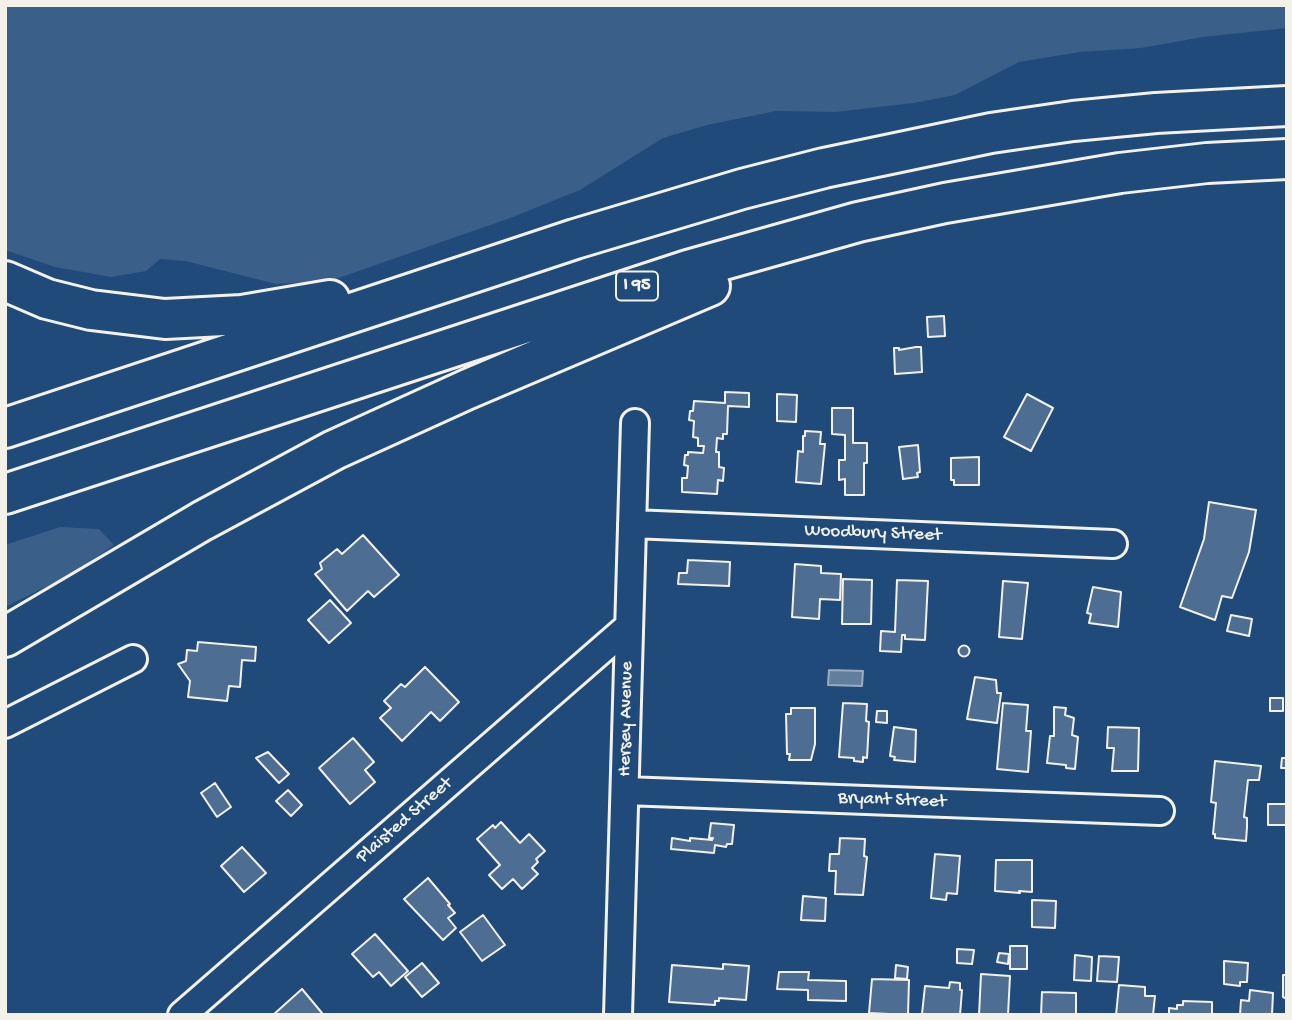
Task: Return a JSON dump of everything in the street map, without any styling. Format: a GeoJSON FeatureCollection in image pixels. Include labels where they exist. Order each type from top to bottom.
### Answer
{"type":"FeatureCollection","features":[{"type":"Feature","properties":{"kind":"highway"},"geometry":{"type":"LineString","coordinates":[[5,428],[496,265],[742,189],[908,149],[991,133],[1156,113],[1287,106]]}},
{"type":"Feature","properties":{"kind":"highway","name":"I 95"},"geometry":{"type":"LineString","coordinates":[[5,494],[675,274],[858,222],[945,203],[1120,173],[1207,163],[1287,159]]}},
{"type":"Feature","properties":{"kind":"highway"},"geometry":{"type":"LineString","coordinates":[[5,637],[202,521],[334,450],[456,394],[858,222]]}},
{"type":"Feature","properties":{"kind":"highway"},"geometry":{"type":"LineString","coordinates":[[5,281],[47,299],[90,310],[140,317],[188,319],[270,311],[496,265]]}},
{"type":"Feature","properties":{"kind":"street","name":"Hersey Avenue"},"geometry":{"type":"LineString","coordinates":[[618,1015],[635,423]]}},
{"type":"Feature","properties":{"kind":"street","name":"Woodbury Street"},"geometry":{"type":"LineString","coordinates":[[632,524],[1113,544]]}},
{"type":"Feature","properties":{"kind":"street","name":"Plaisted Street"},"geometry":{"type":"LineString","coordinates":[[182,1015],[629,626]]}},
{"type":"Feature","properties":{"kind":"street"},"geometry":{"type":"LineString","coordinates":[[5,724],[133,659]]}},
{"type":"Feature","properties":{"kind":"street","name":"Bryant Street"},"geometry":{"type":"LineString","coordinates":[[625,791],[1160,811]]}},
{"type":"Feature","properties":{"kind":"shaded area"},"geometry":{"type":"Polygon","coordinates":[[[5,5],[1287,5],[1287,28],[1203,37],[1141,48],[1080,52],[1019,62],[955,95],[914,103],[835,112],[776,111],[707,125],[663,138],[580,190],[513,217],[330,281],[276,284],[185,261],[160,259],[146,271],[111,277],[55,267],[5,250],[5,5]]]}},
{"type":"Feature","properties":{"kind":"shaded area"},"geometry":{"type":"Polygon","coordinates":[[[60,527],[99,529],[114,545],[74,573],[5,607],[5,545],[60,527]]]}},
{"type":"Feature","properties":{"kind":"shaded area"},"geometry":{"type":"Polygon","coordinates":[[[829,670],[863,671],[862,686],[828,685],[829,670]]]}},
{"type":"Feature","properties":{"kind":"building"},"geometry":{"type":"Polygon","coordinates":[[[944,316],[945,336],[928,337],[927,317],[944,316]]]}},
{"type":"Feature","properties":{"kind":"building"},"geometry":{"type":"Polygon","coordinates":[[[921,347],[922,372],[895,374],[894,348],[899,350],[921,347]]]}},
{"type":"Feature","properties":{"kind":"building"},"geometry":{"type":"Polygon","coordinates":[[[725,392],[749,393],[749,407],[728,406],[727,434],[723,434],[723,439],[717,438],[716,452],[719,452],[719,467],[724,468],[723,481],[718,480],[717,494],[682,492],[682,478],[687,478],[688,466],[684,465],[685,455],[688,455],[688,452],[703,453],[704,446],[698,446],[698,438],[693,437],[694,421],[689,420],[694,401],[725,403],[725,392]]]}},
{"type":"Feature","properties":{"kind":"building"},"geometry":{"type":"Polygon","coordinates":[[[777,394],[797,395],[796,422],[777,421],[777,394]]]}},
{"type":"Feature","properties":{"kind":"building"},"geometry":{"type":"Polygon","coordinates":[[[1027,394],[1053,408],[1031,451],[1004,437],[1027,394]]]}},
{"type":"Feature","properties":{"kind":"building"},"geometry":{"type":"Polygon","coordinates":[[[832,408],[853,408],[853,443],[867,443],[864,495],[845,495],[845,479],[839,480],[839,460],[845,460],[845,435],[832,434],[832,408]]]}},
{"type":"Feature","properties":{"kind":"building"},"geometry":{"type":"Polygon","coordinates":[[[805,431],[821,432],[820,444],[825,444],[821,484],[796,482],[798,451],[803,452],[805,431]]]}},
{"type":"Feature","properties":{"kind":"building"},"geometry":{"type":"Polygon","coordinates":[[[918,445],[918,477],[903,479],[899,447],[918,445]]]}},
{"type":"Feature","properties":{"kind":"building"},"geometry":{"type":"Polygon","coordinates":[[[979,457],[979,485],[954,485],[954,480],[951,480],[951,458],[979,457]]]}},
{"type":"Feature","properties":{"kind":"building"},"geometry":{"type":"Polygon","coordinates":[[[1209,502],[1256,510],[1249,552],[1232,598],[1222,596],[1215,620],[1180,607],[1204,539],[1209,502]]]}},
{"type":"Feature","properties":{"kind":"building"},"geometry":{"type":"Polygon","coordinates":[[[363,535],[399,575],[374,597],[368,591],[347,611],[315,574],[322,569],[320,563],[337,549],[342,554],[363,535]]]}},
{"type":"Feature","properties":{"kind":"building"},"geometry":{"type":"Polygon","coordinates":[[[688,560],[730,562],[729,586],[678,584],[679,573],[687,573],[688,560]]]}},
{"type":"Feature","properties":{"kind":"building"},"geometry":{"type":"Polygon","coordinates":[[[795,564],[821,566],[821,573],[841,574],[840,600],[820,599],[819,619],[792,617],[795,564]]]}},
{"type":"Feature","properties":{"kind":"building"},"geometry":{"type":"Polygon","coordinates":[[[843,579],[872,580],[871,624],[842,624],[843,579]]]}},
{"type":"Feature","properties":{"kind":"building"},"geometry":{"type":"Polygon","coordinates":[[[897,580],[928,581],[925,640],[905,639],[905,635],[902,635],[901,652],[880,651],[881,631],[895,632],[897,580]]]}},
{"type":"Feature","properties":{"kind":"building"},"geometry":{"type":"Polygon","coordinates":[[[1003,581],[1028,583],[1022,639],[999,637],[1003,581]]]}},
{"type":"Feature","properties":{"kind":"building"},"geometry":{"type":"Polygon","coordinates":[[[1093,587],[1121,592],[1118,627],[1089,623],[1091,614],[1087,613],[1093,587]]]}},
{"type":"Feature","properties":{"kind":"building"},"geometry":{"type":"Polygon","coordinates":[[[330,600],[351,623],[329,643],[308,620],[330,600]]]}},
{"type":"Feature","properties":{"kind":"building"},"geometry":{"type":"Polygon","coordinates":[[[1231,615],[1252,619],[1249,636],[1227,631],[1231,615]]]}},
{"type":"Feature","properties":{"kind":"building"},"geometry":{"type":"Polygon","coordinates":[[[198,642],[256,647],[255,661],[242,660],[240,687],[229,686],[227,701],[188,697],[190,681],[178,664],[186,661],[187,650],[197,651],[198,642]]]}},
{"type":"Feature","properties":{"kind":"building"},"geometry":{"type":"Polygon","coordinates":[[[964,645],[970,651],[964,657],[958,651],[964,645]]]}},
{"type":"Feature","properties":{"kind":"building"},"geometry":{"type":"Polygon","coordinates":[[[425,667],[459,702],[440,721],[431,712],[402,741],[380,718],[391,708],[384,701],[401,684],[405,687],[425,667]]]}},
{"type":"Feature","properties":{"kind":"building"},"geometry":{"type":"Polygon","coordinates":[[[975,677],[996,680],[997,693],[1001,693],[997,723],[967,719],[975,677]]]}},
{"type":"Feature","properties":{"kind":"building"},"geometry":{"type":"Polygon","coordinates":[[[1270,698],[1283,698],[1283,711],[1270,711],[1270,698]]]}},
{"type":"Feature","properties":{"kind":"building"},"geometry":{"type":"Polygon","coordinates":[[[843,703],[867,704],[867,758],[863,757],[863,762],[839,757],[843,703]]]}},
{"type":"Feature","properties":{"kind":"building"},"geometry":{"type":"Polygon","coordinates":[[[1003,703],[1028,705],[1026,731],[1031,731],[1028,772],[997,769],[1003,703]]]}},
{"type":"Feature","properties":{"kind":"building"},"geometry":{"type":"Polygon","coordinates":[[[1054,707],[1066,708],[1065,715],[1074,718],[1072,735],[1078,737],[1075,769],[1047,763],[1050,736],[1054,736],[1054,707]]]}},
{"type":"Feature","properties":{"kind":"building"},"geometry":{"type":"Polygon","coordinates":[[[791,708],[815,708],[815,744],[811,760],[789,760],[786,714],[791,714],[791,708]]]}},
{"type":"Feature","properties":{"kind":"building"},"geometry":{"type":"Polygon","coordinates":[[[877,711],[887,711],[887,723],[876,722],[877,711]]]}},
{"type":"Feature","properties":{"kind":"building"},"geometry":{"type":"Polygon","coordinates":[[[894,727],[916,730],[915,762],[894,760],[895,757],[890,756],[894,727]]]}},
{"type":"Feature","properties":{"kind":"building"},"geometry":{"type":"Polygon","coordinates":[[[1108,727],[1139,728],[1138,771],[1112,771],[1114,748],[1107,748],[1108,727]]]}},
{"type":"Feature","properties":{"kind":"building"},"geometry":{"type":"Polygon","coordinates":[[[353,738],[374,762],[365,770],[375,782],[350,804],[319,768],[353,738]]]}},
{"type":"Feature","properties":{"kind":"building"},"geometry":{"type":"Polygon","coordinates":[[[268,752],[289,774],[279,783],[256,758],[268,752]]]}},
{"type":"Feature","properties":{"kind":"building"},"geometry":{"type":"Polygon","coordinates":[[[1282,758],[1287,758],[1287,768],[1281,768],[1282,758]]]}},
{"type":"Feature","properties":{"kind":"building"},"geometry":{"type":"Polygon","coordinates":[[[1215,761],[1261,766],[1259,780],[1248,780],[1244,817],[1247,818],[1246,841],[1215,838],[1213,834],[1216,803],[1211,802],[1215,761]]]}},
{"type":"Feature","properties":{"kind":"building"},"geometry":{"type":"Polygon","coordinates":[[[215,783],[231,807],[217,817],[201,793],[215,783]]]}},
{"type":"Feature","properties":{"kind":"building"},"geometry":{"type":"Polygon","coordinates":[[[288,790],[302,805],[291,816],[276,801],[288,790]]]}},
{"type":"Feature","properties":{"kind":"building"},"geometry":{"type":"Polygon","coordinates":[[[1268,804],[1287,804],[1287,825],[1268,825],[1268,804]]]}},
{"type":"Feature","properties":{"kind":"building"},"geometry":{"type":"Polygon","coordinates":[[[501,822],[520,843],[529,834],[545,851],[536,859],[538,862],[532,868],[538,874],[522,889],[513,879],[502,889],[489,875],[500,865],[477,839],[493,825],[495,828],[501,822]]]}},
{"type":"Feature","properties":{"kind":"building"},"geometry":{"type":"Polygon","coordinates":[[[711,823],[734,825],[732,844],[727,844],[726,847],[715,845],[714,853],[671,849],[672,838],[712,840],[713,838],[709,838],[711,823]]]}},
{"type":"Feature","properties":{"kind":"building"},"geometry":{"type":"Polygon","coordinates":[[[840,838],[865,839],[864,856],[867,857],[863,895],[835,894],[836,871],[829,871],[830,854],[839,854],[840,838]]]}},
{"type":"Feature","properties":{"kind":"building"},"geometry":{"type":"Polygon","coordinates":[[[242,847],[266,873],[244,892],[221,866],[242,847]]]}},
{"type":"Feature","properties":{"kind":"building"},"geometry":{"type":"Polygon","coordinates":[[[935,854],[960,856],[957,894],[947,893],[946,900],[931,898],[935,854]]]}},
{"type":"Feature","properties":{"kind":"building"},"geometry":{"type":"Polygon","coordinates":[[[996,860],[1032,860],[1032,892],[995,891],[996,860]]]}},
{"type":"Feature","properties":{"kind":"building"},"geometry":{"type":"Polygon","coordinates":[[[428,878],[455,913],[448,918],[456,928],[443,940],[404,899],[428,878]]]}},
{"type":"Feature","properties":{"kind":"building"},"geometry":{"type":"Polygon","coordinates":[[[803,896],[826,898],[825,921],[801,920],[803,896]]]}},
{"type":"Feature","properties":{"kind":"building"},"geometry":{"type":"Polygon","coordinates":[[[1032,900],[1056,901],[1055,928],[1032,927],[1032,900]]]}},
{"type":"Feature","properties":{"kind":"building"},"geometry":{"type":"Polygon","coordinates":[[[483,915],[505,945],[482,961],[460,932],[483,915]]]}},
{"type":"Feature","properties":{"kind":"building"},"geometry":{"type":"Polygon","coordinates":[[[375,934],[408,971],[391,986],[379,972],[373,977],[352,954],[375,934]]]}},
{"type":"Feature","properties":{"kind":"building"},"geometry":{"type":"Polygon","coordinates":[[[1010,946],[1027,946],[1027,969],[1010,969],[1010,946]]]}},
{"type":"Feature","properties":{"kind":"building"},"geometry":{"type":"Polygon","coordinates":[[[957,949],[974,950],[972,964],[957,963],[957,949]]]}},
{"type":"Feature","properties":{"kind":"building"},"geometry":{"type":"Polygon","coordinates":[[[999,953],[1009,954],[1008,964],[997,962],[999,953]]]}},
{"type":"Feature","properties":{"kind":"building"},"geometry":{"type":"Polygon","coordinates":[[[1075,955],[1092,957],[1091,981],[1074,980],[1075,955]]]}},
{"type":"Feature","properties":{"kind":"building"},"geometry":{"type":"Polygon","coordinates":[[[1099,956],[1119,957],[1117,982],[1097,981],[1099,956]]]}},
{"type":"Feature","properties":{"kind":"building"},"geometry":{"type":"Polygon","coordinates":[[[1224,961],[1248,963],[1247,982],[1240,982],[1240,986],[1224,984],[1224,961]]]}},
{"type":"Feature","properties":{"kind":"building"},"geometry":{"type":"Polygon","coordinates":[[[422,963],[439,983],[422,997],[405,977],[422,963]]]}},
{"type":"Feature","properties":{"kind":"building"},"geometry":{"type":"Polygon","coordinates":[[[723,964],[749,966],[746,1000],[719,998],[715,1005],[669,1002],[672,965],[723,969],[723,964]]]}},
{"type":"Feature","properties":{"kind":"building"},"geometry":{"type":"Polygon","coordinates":[[[896,965],[908,967],[907,979],[895,978],[896,965]]]}},
{"type":"Feature","properties":{"kind":"building"},"geometry":{"type":"Polygon","coordinates":[[[779,972],[809,972],[808,980],[846,981],[846,1001],[808,1000],[808,990],[777,989],[779,972]]]}},
{"type":"Feature","properties":{"kind":"building"},"geometry":{"type":"Polygon","coordinates":[[[981,974],[1010,976],[1008,1015],[979,1015],[981,974]]]}},
{"type":"Feature","properties":{"kind":"building"},"geometry":{"type":"Polygon","coordinates":[[[1283,975],[1287,975],[1287,999],[1283,997],[1283,975]]]}},
{"type":"Feature","properties":{"kind":"building"},"geometry":{"type":"Polygon","coordinates":[[[872,979],[909,980],[908,1015],[869,1013],[872,979]]]}},
{"type":"Feature","properties":{"kind":"building"},"geometry":{"type":"Polygon","coordinates":[[[950,982],[960,983],[960,1015],[922,1014],[925,986],[949,988],[950,982]]]}},
{"type":"Feature","properties":{"kind":"building"},"geometry":{"type":"Polygon","coordinates":[[[1119,985],[1145,987],[1145,996],[1155,996],[1153,1015],[1116,1015],[1119,985]]]}},
{"type":"Feature","properties":{"kind":"building"},"geometry":{"type":"Polygon","coordinates":[[[302,989],[322,1013],[320,1015],[273,1015],[302,989]]]}},
{"type":"Feature","properties":{"kind":"building"},"geometry":{"type":"Polygon","coordinates":[[[1250,990],[1273,993],[1272,1015],[1240,1015],[1241,1000],[1249,1001],[1250,990]]]}},
{"type":"Feature","properties":{"kind":"building"},"geometry":{"type":"Polygon","coordinates":[[[1042,992],[1076,993],[1076,1015],[1041,1015],[1042,992]]]}},
{"type":"Feature","properties":{"kind":"building"},"geometry":{"type":"Polygon","coordinates":[[[1183,1001],[1212,1002],[1212,1015],[1169,1015],[1169,1008],[1177,1009],[1177,1005],[1183,1005],[1183,1001]]]}}]}
